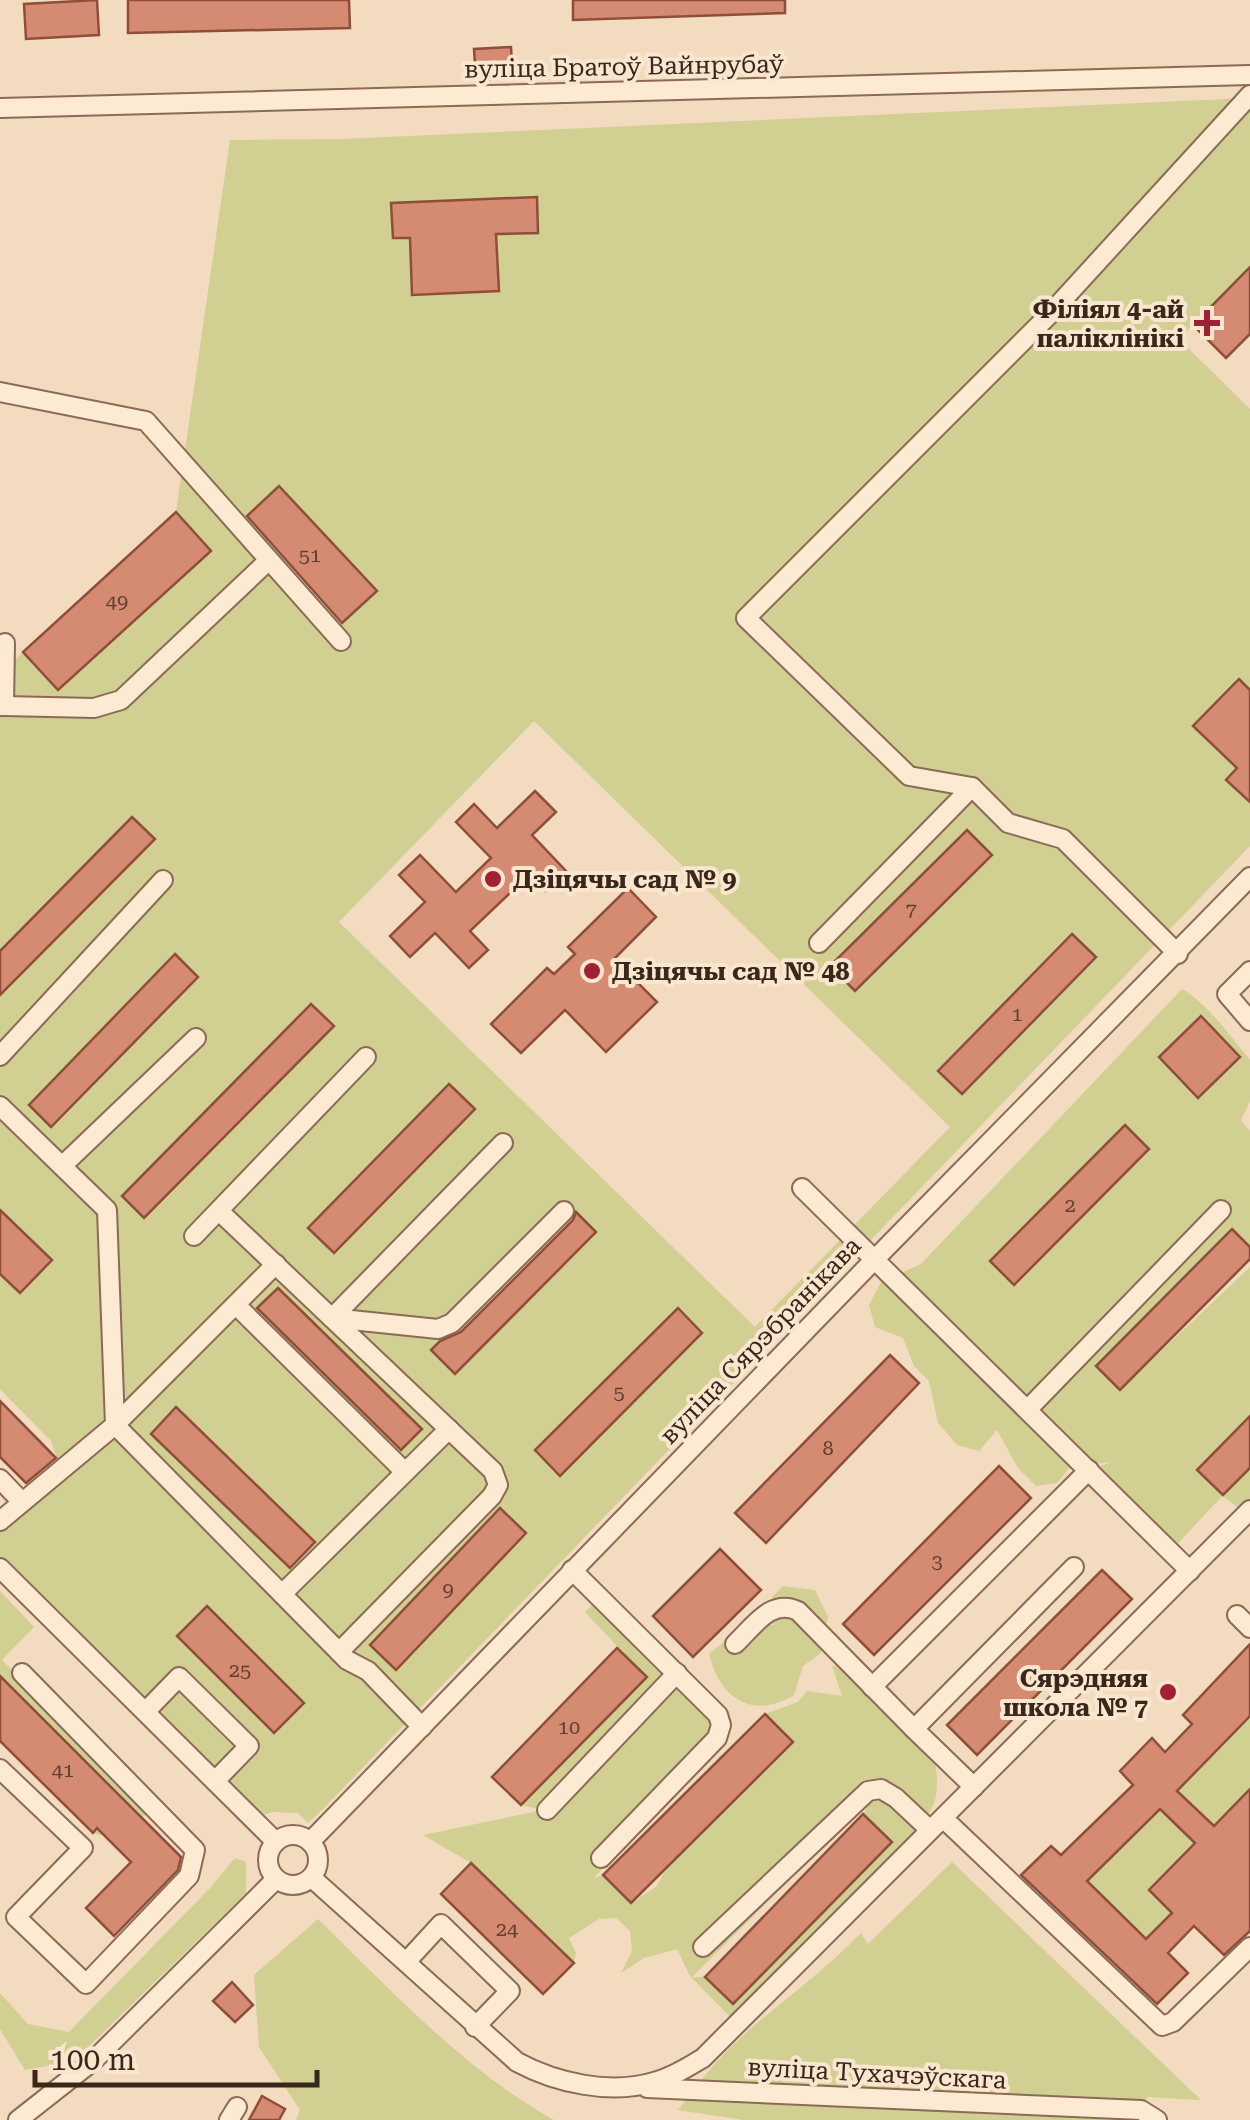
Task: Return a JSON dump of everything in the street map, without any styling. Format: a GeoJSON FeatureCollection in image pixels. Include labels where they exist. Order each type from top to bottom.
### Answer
{"type":"FeatureCollection","features":[{"type":"Feature","properties":{"kind":"street","name":"вуліца Братоў Вайнрубаў"},"geometry":{"type":"LineString","coordinates":[[0,108],[1250,75]]}},
{"type":"Feature","properties":{"kind":"street"},"geometry":{"type":"LineString","coordinates":[[1178,954],[1063,839],[1008,823],[972,787],[909,776],[746,618],[1048,316],[1250,95]]}},
{"type":"Feature","properties":{"kind":"street"},"geometry":{"type":"LineString","coordinates":[[0,392],[146,422],[341,640]]}},
{"type":"Feature","properties":{"kind":"street"},"geometry":{"type":"LineString","coordinates":[[4,644],[2,706],[94,708],[122,700],[269,560]]}},
{"type":"Feature","properties":{"kind":"street"},"geometry":{"type":"LineString","coordinates":[[819,943],[972,787]]}},
{"type":"Feature","properties":{"kind":"street","name":"вуліца Сярэбранікава"},"geometry":{"type":"LineString","coordinates":[[310,1842],[875,1258],[1250,878]]}},
{"type":"Feature","properties":{"kind":"street"},"geometry":{"type":"LineString","coordinates":[[0,1056],[163,880]]}},
{"type":"Feature","properties":{"kind":"street"},"geometry":{"type":"LineString","coordinates":[[1250,971],[1227,994],[1250,1021]]}},
{"type":"Feature","properties":{"kind":"street"},"geometry":{"type":"LineString","coordinates":[[62,1166],[196,1038]]}},
{"type":"Feature","properties":{"kind":"street"},"geometry":{"type":"LineString","coordinates":[[194,1236],[366,1057]]}},
{"type":"Feature","properties":{"kind":"street"},"geometry":{"type":"LineString","coordinates":[[0,1106],[106,1210],[115,1425],[347,1660],[368,1670],[422,1727]]}},
{"type":"Feature","properties":{"kind":"street"},"geometry":{"type":"LineString","coordinates":[[332,1318],[504,1143]]}},
{"type":"Feature","properties":{"kind":"street"},"geometry":{"type":"LineString","coordinates":[[802,1188],[1190,1570]]}},
{"type":"Feature","properties":{"kind":"street"},"geometry":{"type":"LineString","coordinates":[[219,1210],[493,1471],[498,1485],[492,1496],[339,1652]]}},
{"type":"Feature","properties":{"kind":"street"},"geometry":{"type":"LineString","coordinates":[[1028,1409],[1220,1210]]}},
{"type":"Feature","properties":{"kind":"street"},"geometry":{"type":"LineString","coordinates":[[332,1318],[438,1329],[452,1324],[564,1211]]}},
{"type":"Feature","properties":{"kind":"street"},"geometry":{"type":"LineString","coordinates":[[0,1521],[115,1425],[276,1264]]}},
{"type":"Feature","properties":{"kind":"street"},"geometry":{"type":"LineString","coordinates":[[236,1304],[405,1472]]}},
{"type":"Feature","properties":{"kind":"street"},"geometry":{"type":"LineString","coordinates":[[282,1594],[449,1429]]}},
{"type":"Feature","properties":{"kind":"street"},"geometry":{"type":"LineString","coordinates":[[872,1688],[1089,1470]]}},
{"type":"Feature","properties":{"kind":"street"},"geometry":{"type":"LineString","coordinates":[[0,1478],[22,1502]]}},
{"type":"Feature","properties":{"kind":"street"},"geometry":{"type":"LineString","coordinates":[[312,1878],[517,2062],[545,2077],[592,2085],[654,2083],[703,2058],[1250,1510]]}},
{"type":"Feature","properties":{"kind":"street"},"geometry":{"type":"LineString","coordinates":[[914,1728],[1074,1567]]}},
{"type":"Feature","properties":{"kind":"street"},"geometry":{"type":"LineString","coordinates":[[0,1568],[276,1842]]}},
{"type":"Feature","properties":{"kind":"street"},"geometry":{"type":"LineString","coordinates":[[572,1570],[718,1715],[721,1724],[717,1738],[601,1858]]}},
{"type":"Feature","properties":{"kind":"street"},"geometry":{"type":"LineString","coordinates":[[735,1644],[772,1608],[786,1605],[798,1610],[974,1787]]}},
{"type":"Feature","properties":{"kind":"street"},"geometry":{"type":"LineString","coordinates":[[0,1769],[83,1848],[16,1917],[86,1984],[189,1876],[195,1850],[22,1672]]}},
{"type":"Feature","properties":{"kind":"street"},"geometry":{"type":"LineString","coordinates":[[547,1810],[676,1673]]}},
{"type":"Feature","properties":{"kind":"street"},"geometry":{"type":"LineString","coordinates":[[146,1711],[179,1677],[249,1746],[215,1781]]}},
{"type":"Feature","properties":{"kind":"street"},"geometry":{"type":"LineString","coordinates":[[703,1947],[868,1791],[881,1789],[937,1824],[1162,2026],[1172,2022],[1250,1947]]}},
{"type":"Feature","properties":{"kind":"street"},"geometry":{"type":"LineString","coordinates":[[297,1835],[310,1842],[316,1848],[319,1864],[312,1878],[290,1886],[276,1879],[270,1872],[268,1856],[276,1842],[297,1835]]}},
{"type":"Feature","properties":{"kind":"street"},"geometry":{"type":"LineString","coordinates":[[18,2120],[93,2060],[276,1879]]}},
{"type":"Feature","properties":{"kind":"street"},"geometry":{"type":"LineString","coordinates":[[407,1961],[441,1924],[510,1992],[475,2027]]}},
{"type":"Feature","properties":{"kind":"street","name":"вуліца Тухачэўскага"},"geometry":{"type":"LineString","coordinates":[[592,2085],[1141,2110],[1157,2120]]}},
{"type":"Feature","properties":{"kind":"shaded area"},"geometry":{"type":"Polygon","coordinates":[[[1250,98],[1250,267],[1179,339],[1250,409],[1250,846],[308,1823],[298,1813],[274,1812],[252,1818],[0,1568],[0,1521],[73,1458],[57,1459],[51,1441],[0,1389],[0,1274],[52,1260],[0,1210],[0,995],[154,839],[132,817],[0,951],[0,675],[23,652],[59,690],[211,551],[176,512],[230,140],[342,139],[1250,98]],[[279,486],[243,520],[341,624],[377,591],[279,486]],[[534,721],[339,922],[755,1327],[950,1127],[534,721]],[[968,830],[831,965],[855,990],[992,856],[968,830]],[[1072,934],[938,1070],[962,1094],[1096,958],[1072,934]],[[174,955],[29,1104],[51,1127],[197,977],[174,955]],[[311,1004],[122,1196],[333,1026],[311,1004]],[[571,1208],[432,1350],[455,1374],[596,1232],[571,1208]],[[278,1288],[257,1310],[401,1451],[421,1428],[278,1288]],[[677,1309],[535,1450],[559,1475],[702,1334],[677,1309]],[[176,1408],[151,1434],[291,1568],[315,1541],[176,1408]],[[500,1509],[370,1645],[525,1534],[500,1509]],[[207,1607],[177,1637],[274,1733],[207,1607]]]}},
{"type":"Feature","properties":{"kind":"shaded area"},"geometry":{"type":"Polygon","coordinates":[[[1182,989],[1192,995],[1250,1060],[1250,1101],[1241,1120],[1250,1131],[1250,1247],[1096,1366],[1120,1390],[1250,1267],[1250,1416],[1197,1469],[1223,1495],[1250,1468],[1250,1516],[1222,1496],[1171,1551],[1089,1470],[1112,1462],[1071,1466],[1057,1483],[1036,1486],[1018,1468],[997,1430],[979,1451],[957,1445],[938,1423],[929,1381],[914,1366],[903,1338],[875,1327],[869,1305],[881,1282],[921,1264],[1182,989]],[[1126,1126],[991,1261],[1014,1285],[1149,1150],[1126,1126]]]}},
{"type":"Feature","properties":{"kind":"shaded area"},"geometry":{"type":"Polygon","coordinates":[[[783,1586],[815,1590],[828,1617],[821,1653],[803,1666],[794,1695],[779,1702],[752,1705],[740,1701],[721,1683],[709,1654],[746,1624],[773,1625],[772,1597],[783,1586]]]}},
{"type":"Feature","properties":{"kind":"shaded area"},"geometry":{"type":"Polygon","coordinates":[[[0,1591],[34,1627],[2,1660],[149,1810],[139,1822],[110,1838],[93,1833],[125,1799],[0,1676],[0,1591]]]}},
{"type":"Feature","properties":{"kind":"shaded area"},"geometry":{"type":"Polygon","coordinates":[[[600,1597],[718,1715],[717,1738],[594,1878],[603,1875],[631,1903],[656,1887],[668,1866],[793,1743],[765,1714],[798,1702],[807,1691],[842,1696],[832,1666],[863,1663],[912,1712],[914,1742],[935,1760],[935,1801],[922,1821],[934,1827],[737,2024],[690,1976],[677,1949],[644,1958],[621,1973],[632,1951],[630,1931],[616,1918],[599,1919],[569,1938],[576,1953],[574,1963],[471,1863],[423,1835],[543,1810],[521,1805],[646,1677],[585,1612],[600,1597]],[[875,1795],[692,1977],[705,1977],[733,2004],[891,1842],[863,1814],[875,1795]]]}},
{"type":"Feature","properties":{"kind":"shaded area"},"geometry":{"type":"Polygon","coordinates":[[[1250,1716],[1250,1789],[1214,1826],[1177,1791],[1250,1716]]]}},
{"type":"Feature","properties":{"kind":"shaded area"},"geometry":{"type":"Polygon","coordinates":[[[1160,1809],[1195,1843],[1149,1889],[1172,1913],[1146,1939],[1087,1881],[1160,1809]]]}},
{"type":"Feature","properties":{"kind":"shaded area"},"geometry":{"type":"Polygon","coordinates":[[[235,1858],[246,1862],[246,1893],[74,2061],[25,2070],[0,2029],[0,1993],[28,2024],[69,2032],[235,1858]]]}},
{"type":"Feature","properties":{"kind":"shaded area"},"geometry":{"type":"Polygon","coordinates":[[[952,1862],[1201,2100],[1147,2097],[1145,2120],[743,2120],[678,2110],[745,2034],[861,1933],[868,1944],[952,1862]]]}},
{"type":"Feature","properties":{"kind":"shaded area"},"geometry":{"type":"Polygon","coordinates":[[[318,1919],[459,2053],[554,2120],[296,2120],[300,2110],[259,2047],[254,1975],[318,1919]]]}},
{"type":"Feature","properties":{"kind":"building"},"geometry":{"type":"Polygon","coordinates":[[[97,0],[99,35],[26,39],[24,4],[97,0]]]}},
{"type":"Feature","properties":{"kind":"building"},"geometry":{"type":"Polygon","coordinates":[[[128,0],[349,0],[350,28],[128,33],[128,0]]]}},
{"type":"Feature","properties":{"kind":"building"},"geometry":{"type":"Polygon","coordinates":[[[573,0],[785,0],[785,13],[573,20],[573,0]]]}},
{"type":"Feature","properties":{"kind":"building"},"geometry":{"type":"Polygon","coordinates":[[[511,47],[513,79],[476,80],[474,49],[511,47]]]}},
{"type":"Feature","properties":{"kind":"building"},"geometry":{"type":"Polygon","coordinates":[[[537,197],[538,233],[496,234],[499,291],[412,295],[410,238],[393,238],[391,203],[537,197]]]}},
{"type":"Feature","properties":{"kind":"building"},"geometry":{"type":"Polygon","coordinates":[[[1250,267],[1250,334],[1226,358],[1193,325],[1250,267]]]}},
{"type":"Feature","properties":{"kind":"building"},"geometry":{"type":"Polygon","coordinates":[[[279,486],[377,591],[342,623],[247,516],[279,486]]]}},
{"type":"Feature","properties":{"kind":"building"},"geometry":{"type":"Polygon","coordinates":[[[176,512],[211,551],[58,690],[23,652],[176,512]]]}},
{"type":"Feature","properties":{"kind":"building"},"geometry":{"type":"Polygon","coordinates":[[[1239,679],[1250,690],[1250,802],[1226,780],[1237,768],[1193,726],[1239,679]]]}},
{"type":"Feature","properties":{"kind":"building","name":"Дзіцячы сад № 9"},"geometry":{"type":"Polygon","coordinates":[[[535,791],[556,812],[532,835],[566,871],[546,891],[530,874],[470,931],[488,950],[469,968],[435,933],[410,957],[390,936],[425,902],[399,875],[420,855],[456,892],[491,858],[456,822],[474,804],[497,828],[535,791]]]}},
{"type":"Feature","properties":{"kind":"building"},"geometry":{"type":"Polygon","coordinates":[[[132,817],[155,839],[0,995],[0,951],[132,817]]]}},
{"type":"Feature","properties":{"kind":"building"},"geometry":{"type":"Polygon","coordinates":[[[967,830],[992,855],[855,991],[830,966],[967,830]]]}},
{"type":"Feature","properties":{"kind":"building","name":"Дзіцячы сад № 48"},"geometry":{"type":"Polygon","coordinates":[[[628,888],[656,917],[614,959],[657,1002],[606,1052],[565,1010],[521,1053],[491,1024],[547,968],[554,974],[575,954],[568,947],[628,888]]]}},
{"type":"Feature","properties":{"kind":"building"},"geometry":{"type":"Polygon","coordinates":[[[1072,934],[1096,957],[962,1094],[938,1071],[1072,934]]]}},
{"type":"Feature","properties":{"kind":"building"},"geometry":{"type":"Polygon","coordinates":[[[175,954],[198,977],[51,1127],[29,1105],[175,954]]]}},
{"type":"Feature","properties":{"kind":"building"},"geometry":{"type":"Polygon","coordinates":[[[311,1004],[334,1026],[144,1218],[122,1196],[311,1004]]]}},
{"type":"Feature","properties":{"kind":"building"},"geometry":{"type":"Polygon","coordinates":[[[1201,1016],[1240,1057],[1198,1098],[1159,1057],[1201,1016]]]}},
{"type":"Feature","properties":{"kind":"building"},"geometry":{"type":"Polygon","coordinates":[[[449,1084],[475,1109],[334,1253],[308,1228],[449,1084]]]}},
{"type":"Feature","properties":{"kind":"building"},"geometry":{"type":"Polygon","coordinates":[[[1125,1125],[1149,1149],[1014,1285],[990,1261],[1125,1125]]]}},
{"type":"Feature","properties":{"kind":"building"},"geometry":{"type":"Polygon","coordinates":[[[0,1210],[52,1260],[20,1293],[0,1274],[0,1210]]]}},
{"type":"Feature","properties":{"kind":"building"},"geometry":{"type":"Polygon","coordinates":[[[576,1212],[596,1232],[455,1374],[431,1350],[440,1341],[461,1332],[573,1220],[576,1212]]]}},
{"type":"Feature","properties":{"kind":"building"},"geometry":{"type":"Polygon","coordinates":[[[1232,1229],[1250,1247],[1250,1259],[1120,1390],[1096,1366],[1232,1229]]]}},
{"type":"Feature","properties":{"kind":"building"},"geometry":{"type":"Polygon","coordinates":[[[278,1288],[422,1429],[401,1450],[257,1308],[278,1288]]]}},
{"type":"Feature","properties":{"kind":"building"},"geometry":{"type":"Polygon","coordinates":[[[678,1308],[702,1333],[560,1476],[535,1450],[678,1308]]]}},
{"type":"Feature","properties":{"kind":"building"},"geometry":{"type":"Polygon","coordinates":[[[890,1355],[919,1383],[766,1543],[735,1513],[890,1355]]]}},
{"type":"Feature","properties":{"kind":"building"},"geometry":{"type":"Polygon","coordinates":[[[0,1401],[56,1458],[26,1483],[0,1457],[0,1401]]]}},
{"type":"Feature","properties":{"kind":"building"},"geometry":{"type":"Polygon","coordinates":[[[176,1407],[315,1542],[290,1568],[151,1434],[176,1407]]]}},
{"type":"Feature","properties":{"kind":"building"},"geometry":{"type":"Polygon","coordinates":[[[1250,1416],[1250,1468],[1223,1495],[1197,1470],[1250,1416]]]}},
{"type":"Feature","properties":{"kind":"building"},"geometry":{"type":"Polygon","coordinates":[[[999,1466],[1031,1498],[874,1655],[843,1624],[999,1466]]]}},
{"type":"Feature","properties":{"kind":"building"},"geometry":{"type":"Polygon","coordinates":[[[500,1508],[526,1533],[396,1670],[370,1645],[500,1508]]]}},
{"type":"Feature","properties":{"kind":"building"},"geometry":{"type":"Polygon","coordinates":[[[720,1549],[761,1590],[693,1657],[653,1616],[720,1549]]]}},
{"type":"Feature","properties":{"kind":"building"},"geometry":{"type":"Polygon","coordinates":[[[1102,1570],[1132,1599],[977,1755],[947,1725],[1102,1570]]]}},
{"type":"Feature","properties":{"kind":"building"},"geometry":{"type":"Polygon","coordinates":[[[207,1606],[304,1703],[274,1733],[177,1636],[207,1606]]]}},
{"type":"Feature","properties":{"kind":"building"},"geometry":{"type":"Polygon","coordinates":[[[1250,1644],[1250,1716],[1177,1791],[1214,1826],[1250,1789],[1250,1931],[1224,1955],[1194,1926],[1168,1953],[1188,1973],[1157,2004],[1021,1875],[1051,1846],[1061,1855],[1133,1785],[1120,1771],[1152,1738],[1165,1752],[1192,1724],[1183,1715],[1250,1644]],[[1160,1809],[1087,1881],[1146,1939],[1172,1913],[1149,1890],[1195,1843],[1160,1809]]]}},
{"type":"Feature","properties":{"kind":"building"},"geometry":{"type":"Polygon","coordinates":[[[617,1648],[647,1677],[521,1805],[492,1777],[617,1648]]]}},
{"type":"Feature","properties":{"kind":"building"},"geometry":{"type":"Polygon","coordinates":[[[0,1676],[181,1857],[178,1870],[114,1936],[86,1908],[131,1862],[97,1828],[93,1833],[0,1741],[0,1676]]]}},
{"type":"Feature","properties":{"kind":"building"},"geometry":{"type":"Polygon","coordinates":[[[765,1714],[793,1742],[631,1903],[603,1875],[765,1714]]]}},
{"type":"Feature","properties":{"kind":"building"},"geometry":{"type":"Polygon","coordinates":[[[863,1814],[892,1842],[733,2004],[705,1977],[863,1814]]]}},
{"type":"Feature","properties":{"kind":"building"},"geometry":{"type":"Polygon","coordinates":[[[471,1863],[574,1963],[543,1994],[441,1894],[471,1863]]]}},
{"type":"Feature","properties":{"kind":"building"},"geometry":{"type":"Polygon","coordinates":[[[232,1982],[253,2005],[235,2022],[213,2001],[232,1982]]]}},
{"type":"Feature","properties":{"kind":"building"},"geometry":{"type":"Polygon","coordinates":[[[262,2096],[285,2109],[279,2120],[249,2120],[262,2096]]]}},
{"type":"Feature","properties":{"kind":"place","name":"Філіял 4-ай паліклінікі"},"geometry":{"type":"Point","coordinates":[1207,323]}},
{"type":"Feature","properties":{"kind":"place","name":"Дзіцячы сад № 9"},"geometry":{"type":"Point","coordinates":[493,879]}},
{"type":"Feature","properties":{"kind":"place","name":"Дзіцячы сад № 48"},"geometry":{"type":"Point","coordinates":[592,971]}},
{"type":"Feature","properties":{"kind":"place","name":"Сярэдняя школа № 7"},"geometry":{"type":"Point","coordinates":[1168,1692]}}]}
